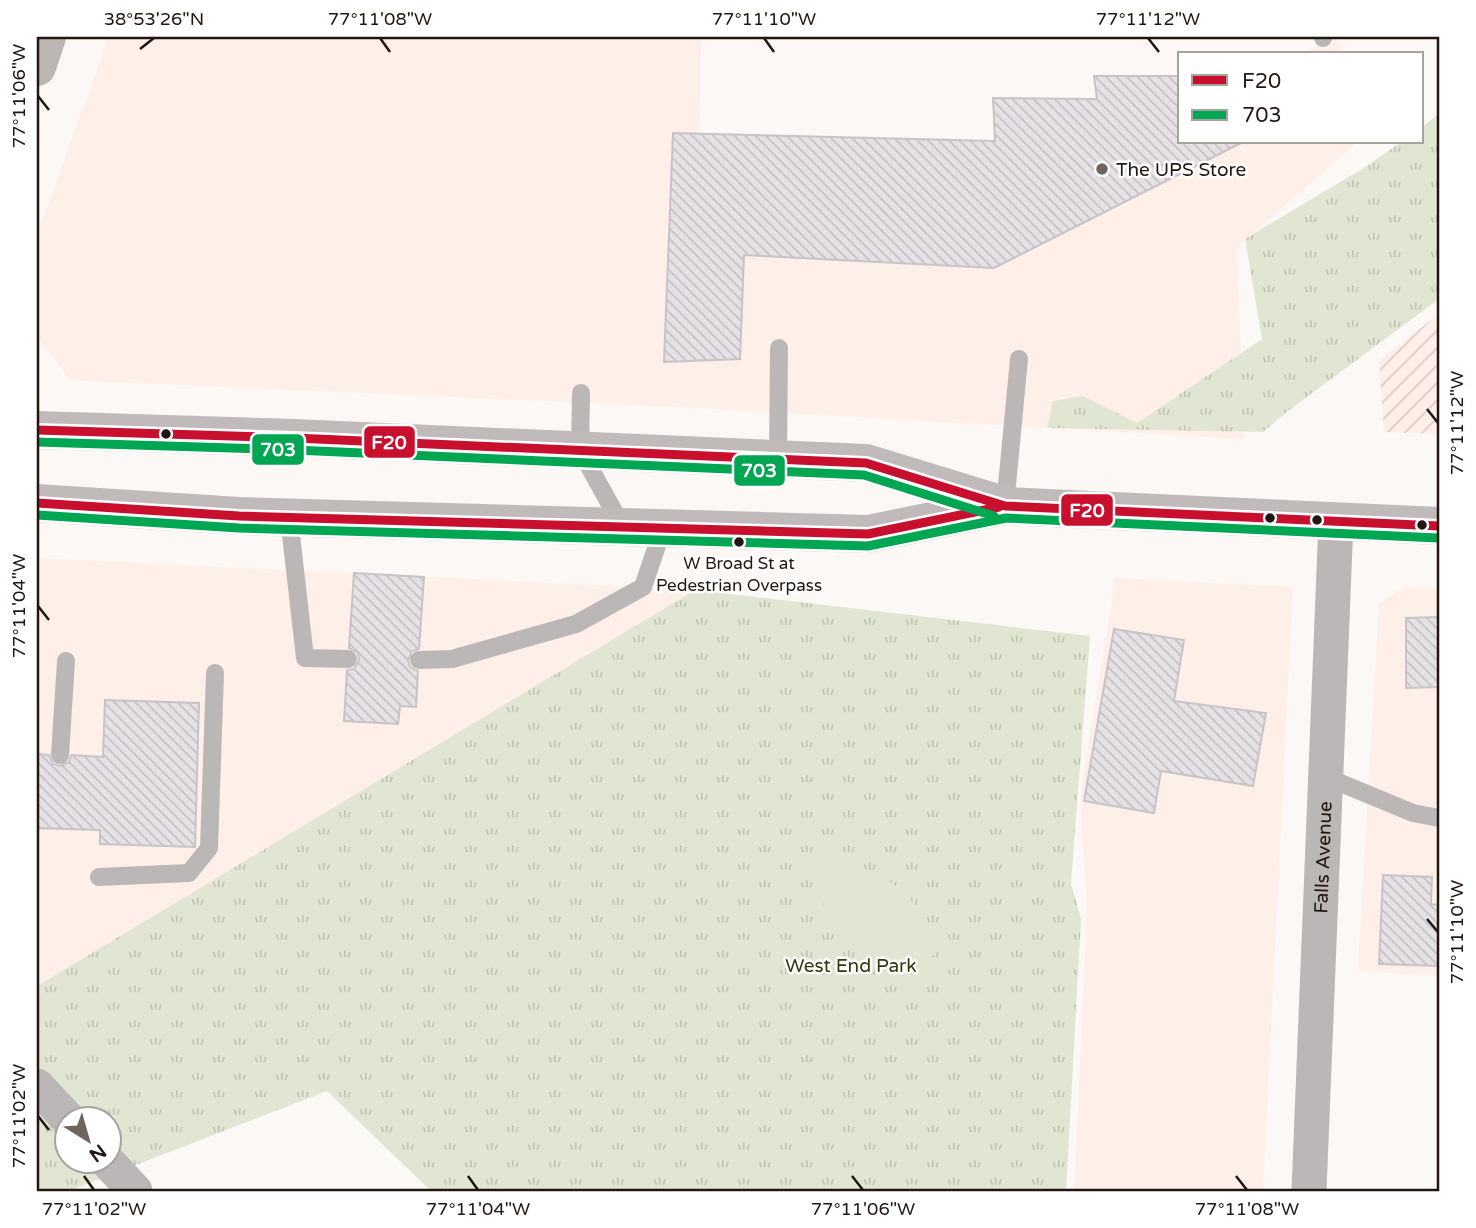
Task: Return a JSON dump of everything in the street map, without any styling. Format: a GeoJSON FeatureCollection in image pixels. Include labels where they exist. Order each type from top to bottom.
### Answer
{"type":"FeatureCollection","features":[{"type":"Feature","properties":{"kind":"main road"},"geometry":{"type":"LineString","coordinates":[[37,67],[47,37]]}},
{"type":"Feature","properties":{"kind":"main road"},"geometry":{"type":"LineString","coordinates":[[37,430],[866,463],[1005,506]]}},
{"type":"Feature","properties":{"kind":"main road"},"geometry":{"type":"LineString","coordinates":[[37,503],[289,517],[867,534],[1005,506],[1439,526]]}},
{"type":"Feature","properties":{"kind":"street","name":"Falls Avenue"},"geometry":{"type":"LineString","coordinates":[[1310,1191],[1336,521]]}},
{"type":"Feature","properties":{"kind":"street"},"geometry":{"type":"LineString","coordinates":[[37,1086],[56,1106]]}},
{"type":"Feature","properties":{"kind":"street"},"geometry":{"type":"LineString","coordinates":[[122,1176],[135,1191]]}},
{"type":"Feature","properties":{"kind":"lane"},"geometry":{"type":"LineString","coordinates":[[778,459],[779,348]]}},
{"type":"Feature","properties":{"kind":"lane"},"geometry":{"type":"LineString","coordinates":[[1005,506],[1019,359]]}},
{"type":"Feature","properties":{"kind":"lane"},"geometry":{"type":"LineString","coordinates":[[580,393],[580,450],[622,527]]}},
{"type":"Feature","properties":{"kind":"lane"},"geometry":{"type":"LineString","coordinates":[[289,517],[305,658],[348,659]]}},
{"type":"Feature","properties":{"kind":"lane"},"geometry":{"type":"LineString","coordinates":[[419,660],[452,659],[576,624],[610,606],[643,587],[663,527]]}},
{"type":"Feature","properties":{"kind":"lane"},"geometry":{"type":"LineString","coordinates":[[60,755],[66,662]]}},
{"type":"Feature","properties":{"kind":"lane"},"geometry":{"type":"LineString","coordinates":[[99,877],[189,873],[209,848],[215,673]]}},
{"type":"Feature","properties":{"kind":"lane"},"geometry":{"type":"LineString","coordinates":[[1326,777],[1413,813],[1439,818]]}},
{"type":"Feature","properties":{"kind":"shaded area"},"geometry":{"type":"Polygon","coordinates":[[[109,37],[701,37],[700,134],[989,145],[1127,126],[1178,113],[1178,144],[1355,144],[1237,247],[1244,439],[659,406],[70,380],[37,337],[37,235],[109,37]]]}},
{"type":"Feature","properties":{"kind":"shaded area"},"geometry":{"type":"Polygon","coordinates":[[[1335,37],[1342,52],[1307,52],[1335,37]]]}},
{"type":"Feature","properties":{"kind":"shaded area"},"geometry":{"type":"Polygon","coordinates":[[[1439,314],[1439,434],[1384,432],[1379,360],[1439,314]]]}},
{"type":"Feature","properties":{"kind":"shaded area"},"geometry":{"type":"Polygon","coordinates":[[[37,558],[695,590],[37,986],[37,558]]]}},
{"type":"Feature","properties":{"kind":"shaded area"},"geometry":{"type":"Polygon","coordinates":[[[1113,578],[1293,587],[1263,1191],[1074,1191],[1087,911],[1080,798],[1114,586],[1113,578]]]}},
{"type":"Feature","properties":{"kind":"shaded area"},"geometry":{"type":"Polygon","coordinates":[[[1404,587],[1439,589],[1439,976],[1361,971],[1358,966],[1379,604],[1404,587]]]}},
{"type":"Feature","properties":{"kind":"green space"},"geometry":{"type":"Polygon","coordinates":[[[1439,114],[1439,299],[1263,432],[1047,428],[1053,401],[1083,396],[1137,423],[1262,339],[1245,239],[1367,166],[1398,144],[1424,144],[1424,125],[1439,114]]]}},
{"type":"Feature","properties":{"kind":"green space","name":"West End Park"},"geometry":{"type":"Polygon","coordinates":[[[695,590],[1090,636],[1071,883],[1081,919],[1066,1191],[431,1191],[327,1091],[122,1170],[122,1106],[52,1106],[52,1176],[108,1176],[69,1191],[37,1191],[37,986],[695,590]]]}},
{"type":"Feature","properties":{"kind":"green space"},"geometry":{"type":"Polygon","coordinates":[[[830,858],[876,874],[907,896],[927,921],[939,942],[937,950],[927,963],[903,963],[879,957],[849,934],[828,910],[815,887],[815,871],[830,858]]]}},
{"type":"Feature","properties":{"kind":"building"},"geometry":{"type":"Polygon","coordinates":[[[1094,76],[1178,76],[1178,144],[1239,144],[994,268],[744,255],[740,359],[664,362],[673,133],[995,141],[993,98],[1097,99],[1094,76]]]}},
{"type":"Feature","properties":{"kind":"building"},"geometry":{"type":"Polygon","coordinates":[[[354,573],[424,577],[419,649],[412,651],[408,660],[410,667],[418,671],[416,707],[400,706],[398,724],[344,721],[347,670],[354,669],[359,660],[358,653],[349,648],[354,573]]]}},
{"type":"Feature","properties":{"kind":"building"},"geometry":{"type":"Polygon","coordinates":[[[1439,617],[1439,687],[1406,688],[1406,618],[1439,617]]]}},
{"type":"Feature","properties":{"kind":"building"},"geometry":{"type":"Polygon","coordinates":[[[1114,629],[1184,640],[1174,701],[1266,713],[1253,786],[1161,771],[1154,813],[1084,801],[1114,629]]]}},
{"type":"Feature","properties":{"kind":"building"},"geometry":{"type":"Polygon","coordinates":[[[105,700],[199,703],[195,847],[100,844],[100,830],[37,828],[37,754],[49,755],[53,764],[60,766],[69,762],[71,755],[103,757],[105,700]]]}},
{"type":"Feature","properties":{"kind":"building"},"geometry":{"type":"Polygon","coordinates":[[[1383,875],[1432,877],[1431,904],[1439,905],[1439,966],[1379,964],[1383,875]]]}},
{"type":"Feature","properties":{"kind":"transit line","name":"F20"},"geometry":{"type":"LineString","coordinates":[[37,430],[294,438],[866,463],[1005,506],[1439,526]]}},
{"type":"Feature","properties":{"kind":"transit line","name":"703"},"geometry":{"type":"LineString","coordinates":[[37,442],[294,450],[864,475],[994,516]]}},
{"type":"Feature","properties":{"kind":"transit line","name":"F20"},"geometry":{"type":"LineString","coordinates":[[37,503],[239,516],[868,534],[999,507]]}},
{"type":"Feature","properties":{"kind":"transit line","name":"703"},"geometry":{"type":"LineString","coordinates":[[37,515],[239,528],[868,546],[1006,518],[1438,538]]}},
{"type":"Feature","properties":{"kind":"place","name":"The UPS Store"},"geometry":{"type":"Point","coordinates":[1102,169]}},
{"type":"Feature","properties":{"kind":"place","name":"W Broad St at Pedestrian Overpass"},"geometry":{"type":"Point","coordinates":[739,542]}}]}
